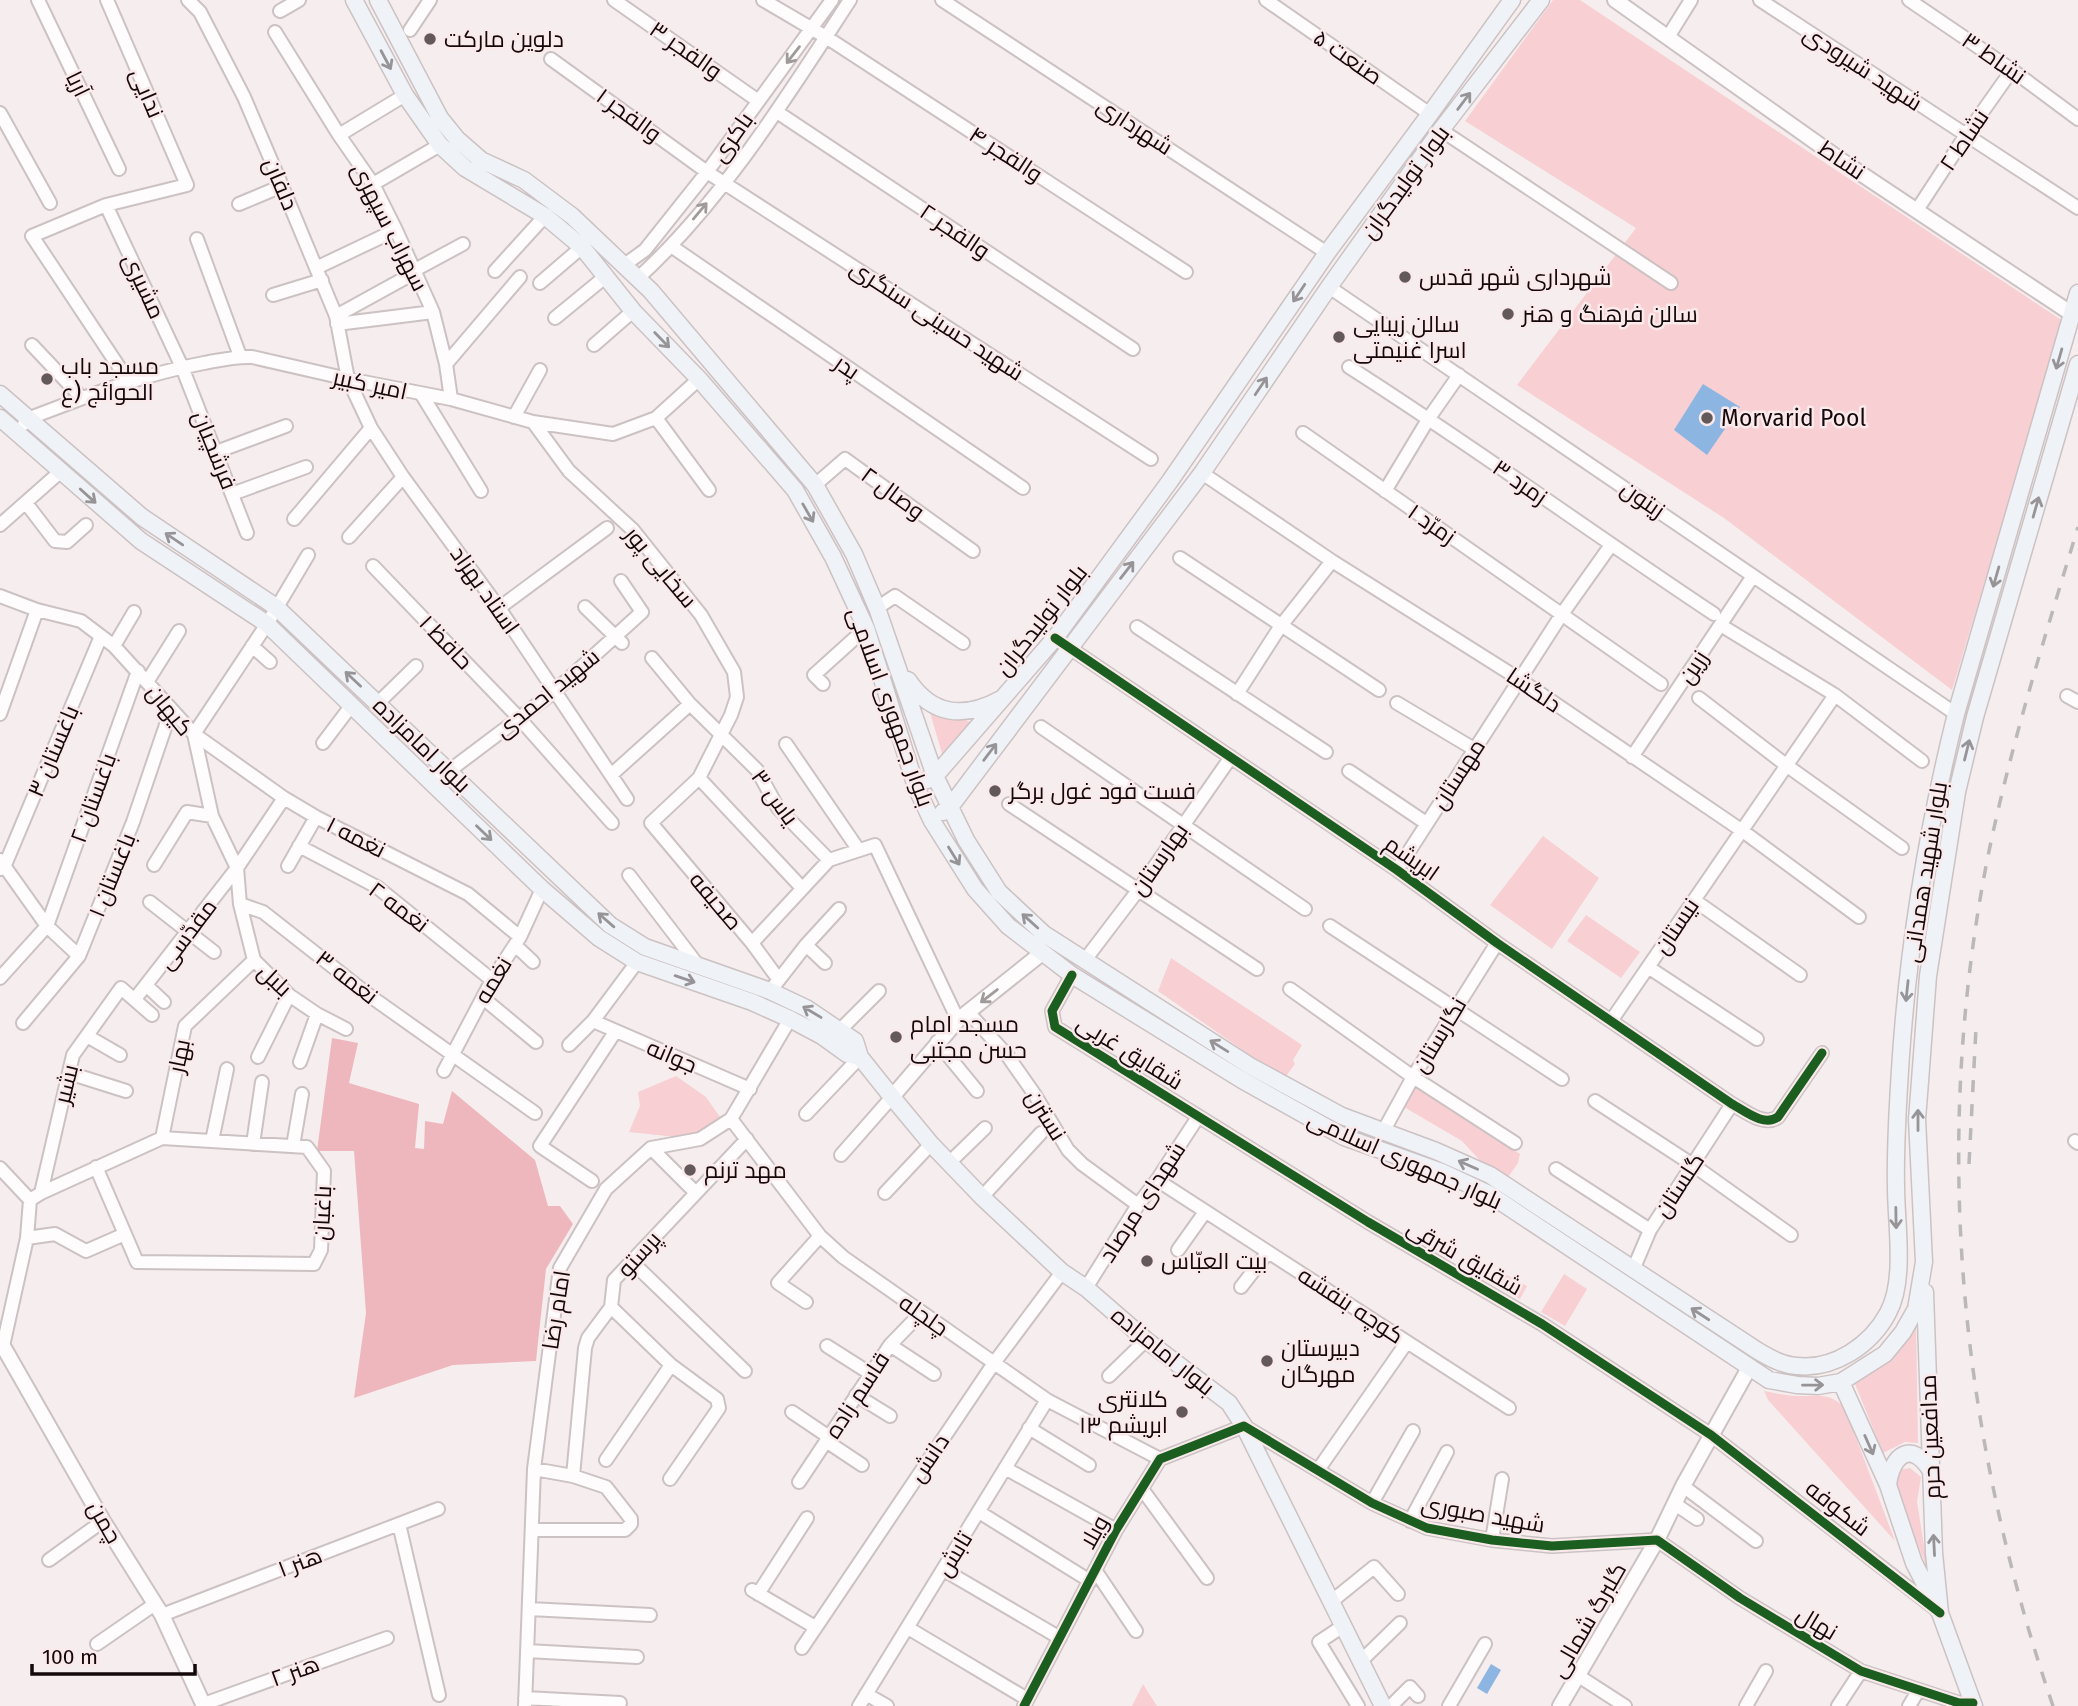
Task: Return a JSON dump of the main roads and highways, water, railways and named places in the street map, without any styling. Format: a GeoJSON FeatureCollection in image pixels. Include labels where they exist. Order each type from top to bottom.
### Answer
{"type":"FeatureCollection","features":[{"type":"Feature","properties":{"kind":"main road","name":"بلوار جمهوری اسلامی"},"geometry":{"type":"LineString","coordinates":[[354,0],[405,95],[440,145],[465,168],[545,216],[582,247],[633,311],[699,379],[795,490],[834,557],[866,628],[916,787],[932,821],[975,889],[1008,926],[1072,975],[1246,1073],[1342,1116],[1384,1130],[1490,1175],[1758,1351]]}},
{"type":"Feature","properties":{"kind":"main road","name":"بلوار جمهوری اسلامی"},"geometry":{"type":"LineString","coordinates":[[378,0],[440,118],[457,139],[481,160],[524,180],[572,216],[651,291],[815,485],[854,554],[877,608],[935,776],[966,840],[999,892],[1044,934],[1344,1137],[1442,1172],[1489,1194],[1748,1367]]}},
{"type":"Feature","properties":{"kind":"main road","name":"بلوار تولیدگران"},"geometry":{"type":"LineString","coordinates":[[932,821],[950,807],[1327,253],[1512,0]]}},
{"type":"Feature","properties":{"kind":"main road","name":"بلوار تولیدگران"},"geometry":{"type":"LineString","coordinates":[[916,787],[935,776],[1006,696],[1062,643],[1202,473],[1329,287],[1441,130],[1541,0]]}},
{"type":"Feature","properties":{"kind":"main road"},"geometry":{"type":"LineString","coordinates":[[633,311],[651,291]]}},
{"type":"Feature","properties":{"kind":"main road","name":"بلوار شهید همدانی"},"geometry":{"type":"LineString","coordinates":[[1758,1351],[1779,1363],[1796,1366],[1823,1364],[1868,1341],[1889,1312],[1896,1291],[1899,1093],[1907,988],[1925,856],[1941,772],[1956,714],[2078,293]]}},
{"type":"Feature","properties":{"kind":"main road","name":"بلوار شهید همدانی"},"geometry":{"type":"LineString","coordinates":[[1748,1367],[1769,1380],[1797,1385],[1818,1386],[1841,1382],[1885,1353],[1903,1332],[1916,1309],[1924,1262],[1917,1119],[1928,976],[1957,792],[1975,717],[2078,363]]}},
{"type":"Feature","properties":{"kind":"main road","name":"بلوار امامزاده"},"geometry":{"type":"LineString","coordinates":[[0,394],[142,517],[276,607],[610,925],[645,947],[701,968],[774,986],[855,1041],[860,1057],[892,1097],[931,1144],[982,1197],[1062,1272],[1086,1288],[1146,1340],[1229,1403],[1244,1426],[1383,1706]]}},
{"type":"Feature","properties":{"kind":"main road","name":"بلوار امامزاده"},"geometry":{"type":"LineString","coordinates":[[0,418],[141,541],[267,624],[542,889],[599,938],[637,962],[752,1002],[822,1036],[847,1054],[860,1057]]}},
{"type":"Feature","properties":{"kind":"main road"},"geometry":{"type":"LineString","coordinates":[[895,661],[920,697],[930,705],[946,711],[986,707],[1006,696]]}},
{"type":"Feature","properties":{"kind":"main road"},"geometry":{"type":"LineString","coordinates":[[1899,1093],[1919,1094]]}},
{"type":"Feature","properties":{"kind":"main road","name":"مدافعین حرم"},"geometry":{"type":"LineString","coordinates":[[1924,1262],[1934,1553],[1940,1613],[1966,1705]]}},
{"type":"Feature","properties":{"kind":"main road"},"geometry":{"type":"LineString","coordinates":[[1748,1367],[1758,1351]]}},
{"type":"Feature","properties":{"kind":"main road","name":"مدافعین حرم"},"geometry":{"type":"LineString","coordinates":[[1841,1382],[1888,1485],[1914,1563],[1940,1613]]}},
{"type":"Feature","properties":{"kind":"main road"},"geometry":{"type":"LineString","coordinates":[[1888,1485],[1890,1469],[1903,1455],[1923,1457],[1931,1471]]}},
{"type":"Feature","properties":{"kind":"water","name":"Morvarid Pool"},"geometry":{"type":"Polygon","coordinates":[[[1703,384],[1740,407],[1707,455],[1674,430],[1703,384]]]}},
{"type":"Feature","properties":{"kind":"water"},"geometry":{"type":"Polygon","coordinates":[[[1491,1664],[1501,1670],[1487,1694],[1477,1688],[1491,1664]]]}},
{"type":"Feature","properties":{"kind":"railway"},"geometry":{"type":"LineString","coordinates":[[2053,1706],[2021,1603],[1996,1500],[1977,1395],[1964,1290],[1959,1184],[1961,1078],[1970,972],[1995,823],[2028,695],[2078,527]]}},
{"type":"Feature","properties":{"kind":"railway"},"geometry":{"type":"LineString","coordinates":[[1969,1164],[1976,1028]]}},
{"type":"Feature","properties":{"kind":"place","name":"دلوین مارکت"},"geometry":{"type":"Point","coordinates":[430,39]}},
{"type":"Feature","properties":{"kind":"place","name":"شهرداری شهر قدس"},"geometry":{"type":"Point","coordinates":[1405,277]}},
{"type":"Feature","properties":{"kind":"place","name":"سالن فرهنگ و هنر"},"geometry":{"type":"Point","coordinates":[1508,314]}},
{"type":"Feature","properties":{"kind":"place","name":"سالن زیبایی اسرا غنیمتی"},"geometry":{"type":"Point","coordinates":[1339,337]}},
{"type":"Feature","properties":{"kind":"place","name":"مسجد باب الحوائج (ع"},"geometry":{"type":"Point","coordinates":[47,379]}},
{"type":"Feature","properties":{"kind":"place","name":"Morvarid Pool"},"geometry":{"type":"Point","coordinates":[1707,418]}},
{"type":"Feature","properties":{"kind":"place","name":"فست فود غول برگر"},"geometry":{"type":"Point","coordinates":[995,791]}},
{"type":"Feature","properties":{"kind":"place","name":"مسجد امام حسن مجتبی"},"geometry":{"type":"Point","coordinates":[896,1037]}},
{"type":"Feature","properties":{"kind":"place","name":"مهد ترنم"},"geometry":{"type":"Point","coordinates":[690,1170]}},
{"type":"Feature","properties":{"kind":"place","name":"بیت العبّاس"},"geometry":{"type":"Point","coordinates":[1147,1261]}},
{"type":"Feature","properties":{"kind":"place","name":"دبیرستان مهرگان"},"geometry":{"type":"Point","coordinates":[1267,1361]}},
{"type":"Feature","properties":{"kind":"place","name":"کلانتری ۱۳ ابریشم"},"geometry":{"type":"Point","coordinates":[1182,1412]}}]}
